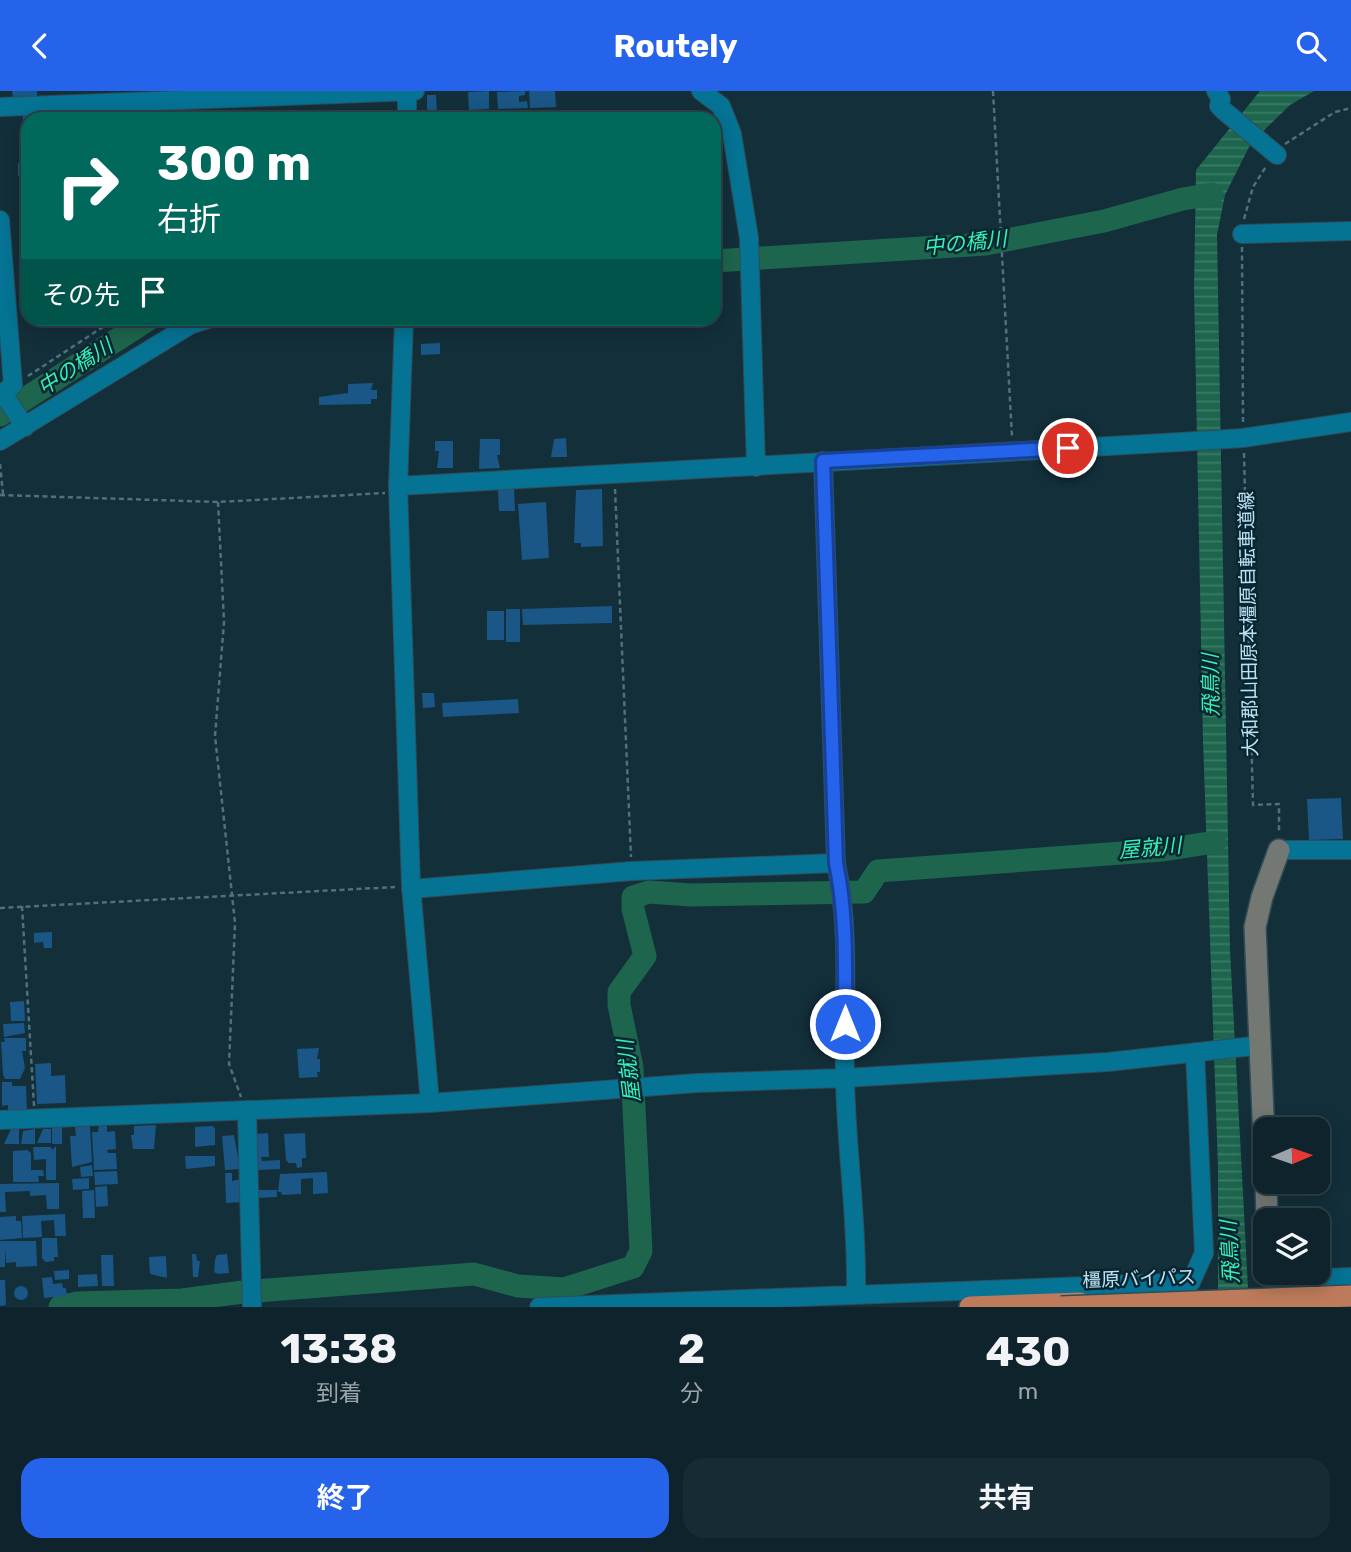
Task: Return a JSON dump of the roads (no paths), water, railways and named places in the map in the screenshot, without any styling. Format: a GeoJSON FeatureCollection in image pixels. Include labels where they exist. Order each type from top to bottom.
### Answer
{"type":"FeatureCollection","features":[{"type":"Feature","properties":{"kind":"highway","name":"橿原バイパス"},"geometry":{"type":"LineString","coordinates":[[970,1307],[1207,1298],[1272,1285]]}},
{"type":"Feature","properties":{"kind":"highway","name":"橿原バイパス"},"geometry":{"type":"LineString","coordinates":[[1295,1285],[1351,1294]]}},
{"type":"Feature","properties":{"kind":"highway"},"geometry":{"type":"LineString","coordinates":[[1061,1307],[1351,1294]]}},
{"type":"Feature","properties":{"kind":"main road"},"geometry":{"type":"LineString","coordinates":[[1263,1117],[1255,927],[1262,897],[1279,851]]}},
{"type":"Feature","properties":{"kind":"street"},"geometry":{"type":"LineString","coordinates":[[407,91],[407,112]]}},
{"type":"Feature","properties":{"kind":"street"},"geometry":{"type":"LineString","coordinates":[[0,107],[415,91]]}},
{"type":"Feature","properties":{"kind":"street"},"geometry":{"type":"LineString","coordinates":[[701,91],[721,106],[732,134],[748,238],[756,467]]}},
{"type":"Feature","properties":{"kind":"street"},"geometry":{"type":"LineString","coordinates":[[1224,98],[1274,154]]}},
{"type":"Feature","properties":{"kind":"street"},"geometry":{"type":"LineString","coordinates":[[0,220],[9,391],[24,426]]}},
{"type":"Feature","properties":{"kind":"street"},"geometry":{"type":"LineString","coordinates":[[1242,234],[1351,231]]}},
{"type":"Feature","properties":{"kind":"street"},"geometry":{"type":"LineString","coordinates":[[0,441],[188,326]]}},
{"type":"Feature","properties":{"kind":"street"},"geometry":{"type":"LineString","coordinates":[[404,326],[398,489],[411,888],[430,1103]]}},
{"type":"Feature","properties":{"kind":"street"},"geometry":{"type":"LineString","coordinates":[[398,489],[614,472],[756,467],[1240,438],[1351,422]]}},
{"type":"Feature","properties":{"kind":"street"},"geometry":{"type":"LineString","coordinates":[[823,461],[836,863],[845,970],[845,1078],[856,1296]]}},
{"type":"Feature","properties":{"kind":"street"},"geometry":{"type":"LineString","coordinates":[[1279,851],[1351,850]]}},
{"type":"Feature","properties":{"kind":"street"},"geometry":{"type":"LineString","coordinates":[[411,888],[632,871],[836,863]]}},
{"type":"Feature","properties":{"kind":"street"},"geometry":{"type":"LineString","coordinates":[[0,1120],[430,1103],[697,1083],[845,1078],[1108,1062],[1259,1045]]}},
{"type":"Feature","properties":{"kind":"street"},"geometry":{"type":"LineString","coordinates":[[539,1307],[1191,1282],[1204,1253],[1196,1052]]}},
{"type":"Feature","properties":{"kind":"street"},"geometry":{"type":"LineString","coordinates":[[247,1112],[252,1304]]}},
{"type":"Feature","properties":{"kind":"street"},"geometry":{"type":"LineString","coordinates":[[1330,1279],[1351,1277]]}},
{"type":"Feature","properties":{"kind":"water","name":"飛鳥川"},"geometry":{"type":"Polygon","coordinates":[[[1260,91],[1314,91],[1290,105],[1251,143],[1225,195],[1217,235],[1230,950],[1249,1307],[1218,1307],[1218,1167],[1203,741],[1194,288],[1196,170],[1260,91]]]}},
{"type":"Feature","properties":{"kind":"waterway","name":"中の橋川"},"geometry":{"type":"LineString","coordinates":[[721,261],[986,244],[1104,221],[1183,199],[1212,194]]}},
{"type":"Feature","properties":{"kind":"waterway","name":"中の橋川"},"geometry":{"type":"LineString","coordinates":[[0,415],[138,326]]}},
{"type":"Feature","properties":{"kind":"waterway","name":"屋就川"},"geometry":{"type":"LineString","coordinates":[[60,1307],[77,1303],[182,1300],[243,1292],[474,1274],[518,1286],[564,1289],[633,1267],[641,1251],[632,1067],[619,1005],[619,992],[645,956],[633,909],[633,897],[649,892],[691,895],[864,892],[878,871],[1163,850],[1215,842]]}}]}
